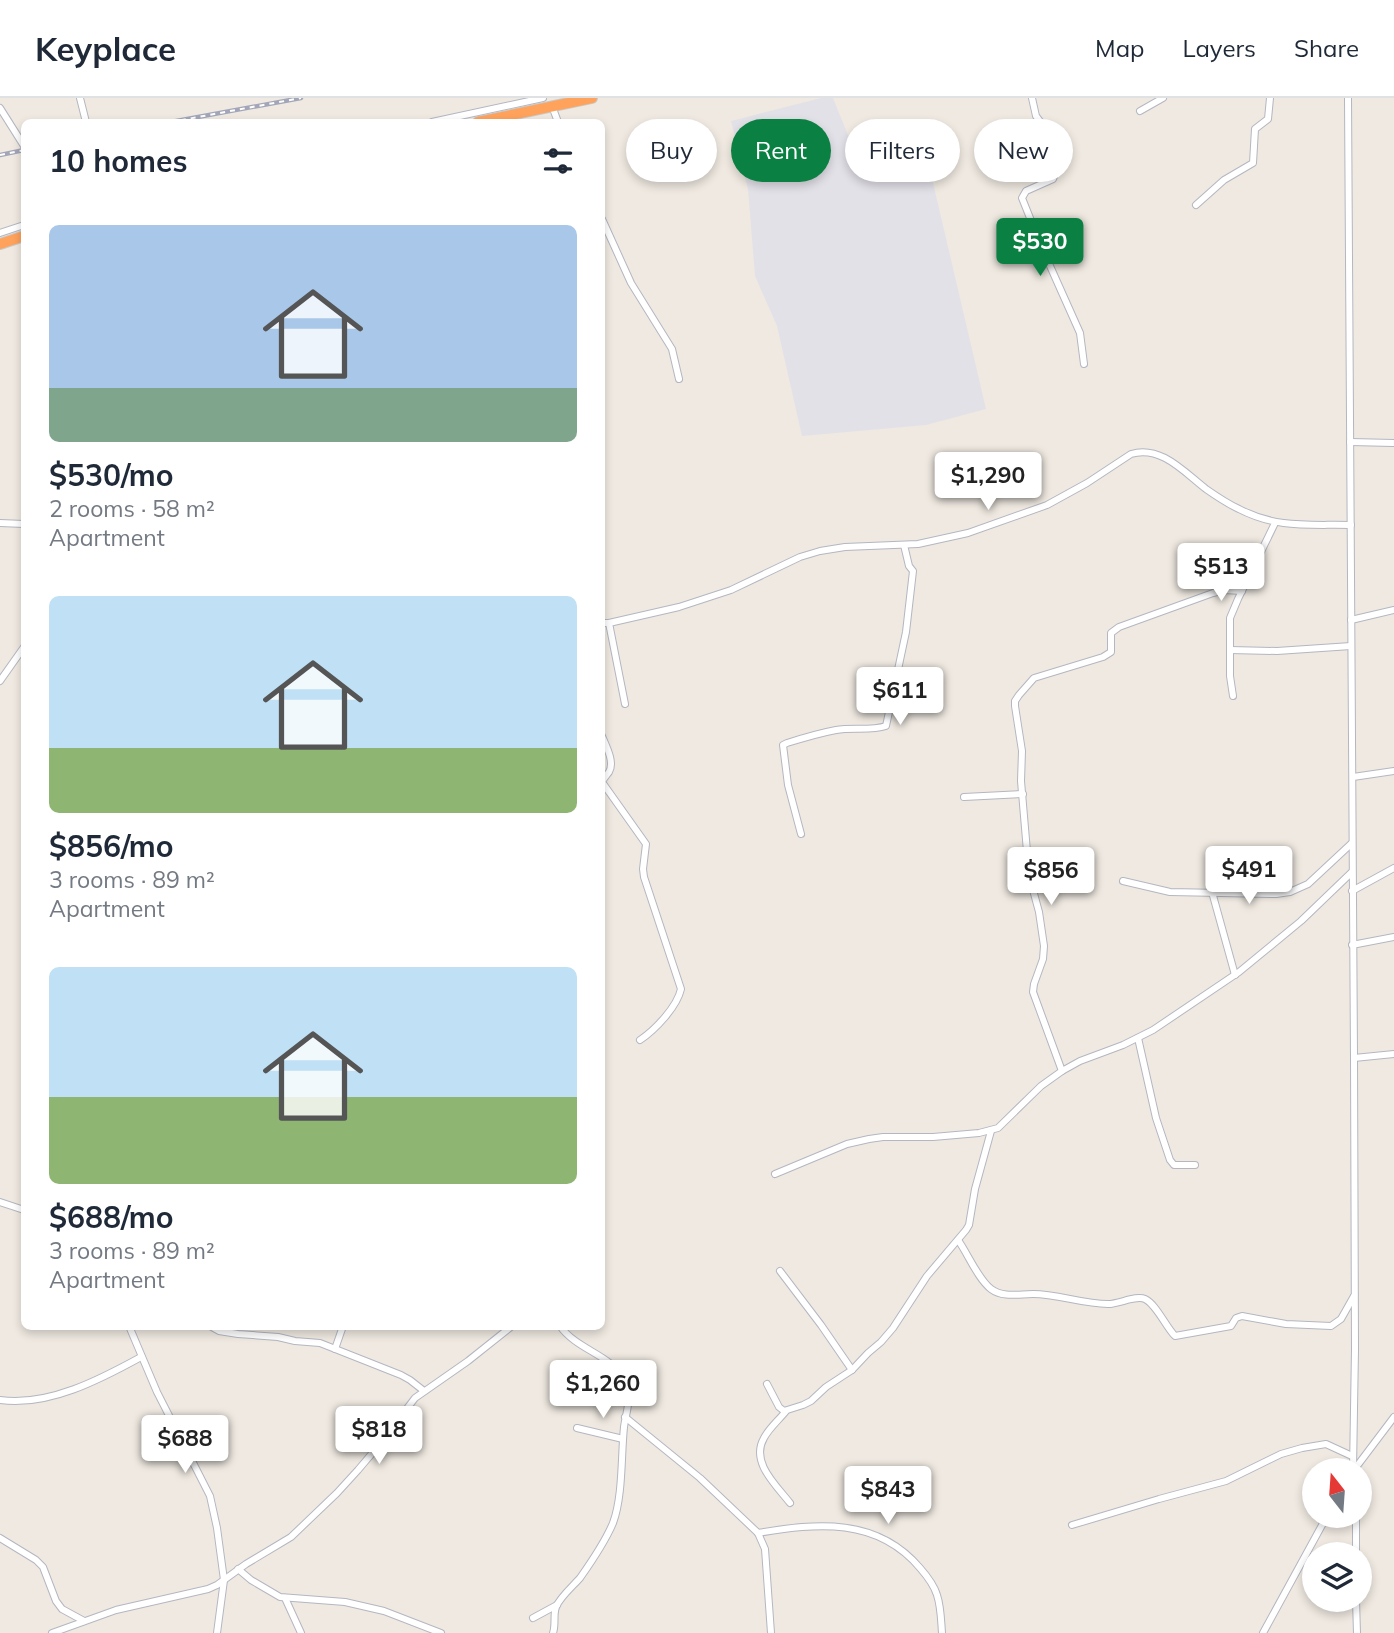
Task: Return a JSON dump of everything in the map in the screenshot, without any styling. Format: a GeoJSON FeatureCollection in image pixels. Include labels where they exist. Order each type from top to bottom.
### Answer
{"type":"FeatureCollection","features":[{"type":"Feature","properties":{"kind":"highway"},"geometry":{"type":"LineString","coordinates":[[488,119],[547,102],[592,98]]}},
{"type":"Feature","properties":{"kind":"highway"},"geometry":{"type":"LineString","coordinates":[[0,244],[21,237]]}},
{"type":"Feature","properties":{"kind":"street"},"geometry":{"type":"LineString","coordinates":[[80,98],[85,119]]}},
{"type":"Feature","properties":{"kind":"street"},"geometry":{"type":"LineString","coordinates":[[1032,98],[1036,116],[1057,148],[1059,164],[1053,179],[1026,191],[1021,198],[1080,333],[1084,364]]}},
{"type":"Feature","properties":{"kind":"street"},"geometry":{"type":"LineString","coordinates":[[1140,111],[1163,98]]}},
{"type":"Feature","properties":{"kind":"street"},"geometry":{"type":"LineString","coordinates":[[1196,205],[1224,180],[1253,163],[1255,129],[1268,119],[1270,98]]}},
{"type":"Feature","properties":{"kind":"street"},"geometry":{"type":"LineString","coordinates":[[1348,98],[1355,1295],[1352,1458]]}},
{"type":"Feature","properties":{"kind":"street"},"geometry":{"type":"LineString","coordinates":[[449,119],[547,102],[556,119]]}},
{"type":"Feature","properties":{"kind":"street"},"geometry":{"type":"LineString","coordinates":[[0,108],[21,141]]}},
{"type":"Feature","properties":{"kind":"street"},"geometry":{"type":"LineString","coordinates":[[0,233],[21,226]]}},
{"type":"Feature","properties":{"kind":"street"},"geometry":{"type":"LineString","coordinates":[[605,226],[631,283],[672,349],[679,379]]}},
{"type":"Feature","properties":{"kind":"street"},"geometry":{"type":"LineString","coordinates":[[1350,442],[1394,443]]}},
{"type":"Feature","properties":{"kind":"street"},"geometry":{"type":"LineString","coordinates":[[625,704],[606,623],[679,607],[731,590],[800,557],[820,551],[845,547],[918,544],[968,533],[1047,505],[1139,451],[1169,460],[1207,489],[1262,520],[1275,523],[1351,525]]}},
{"type":"Feature","properties":{"kind":"street"},"geometry":{"type":"LineString","coordinates":[[0,523],[21,524]]}},
{"type":"Feature","properties":{"kind":"street"},"geometry":{"type":"LineString","coordinates":[[1233,696],[1230,676],[1230,618],[1275,523]]}},
{"type":"Feature","properties":{"kind":"street"},"geometry":{"type":"LineString","coordinates":[[800,834],[788,785],[783,746],[836,730],[886,726],[906,632],[913,571],[908,566],[904,545]]}},
{"type":"Feature","properties":{"kind":"street"},"geometry":{"type":"LineString","coordinates":[[1062,1071],[1033,992],[1044,946],[1030,875],[1021,781],[1022,751],[1015,701],[1034,678],[1108,655],[1112,647],[1111,633],[1119,627],[1213,593],[1225,590],[1242,591]]}},
{"type":"Feature","properties":{"kind":"street"},"geometry":{"type":"LineString","coordinates":[[1351,620],[1394,610]]}},
{"type":"Feature","properties":{"kind":"street"},"geometry":{"type":"LineString","coordinates":[[1230,650],[1351,646]]}},
{"type":"Feature","properties":{"kind":"street"},"geometry":{"type":"LineString","coordinates":[[0,681],[21,651]]}},
{"type":"Feature","properties":{"kind":"street"},"geometry":{"type":"LineString","coordinates":[[605,745],[611,763],[611,768],[605,775]]}},
{"type":"Feature","properties":{"kind":"street"},"geometry":{"type":"LineString","coordinates":[[1353,777],[1394,771]]}},
{"type":"Feature","properties":{"kind":"street"},"geometry":{"type":"LineString","coordinates":[[605,787],[646,844],[644,877],[681,989],[677,1001],[640,1040]]}},
{"type":"Feature","properties":{"kind":"street"},"geometry":{"type":"LineString","coordinates":[[964,797],[1023,794]]}},
{"type":"Feature","properties":{"kind":"street"},"geometry":{"type":"LineString","coordinates":[[1123,881],[1170,892],[1290,892],[1308,884],[1352,843]]}},
{"type":"Feature","properties":{"kind":"street"},"geometry":{"type":"LineString","coordinates":[[1352,891],[1394,869]]}},
{"type":"Feature","properties":{"kind":"street"},"geometry":{"type":"LineString","coordinates":[[775,1174],[847,1144],[869,1139],[933,1137],[998,1128],[1041,1086],[1062,1071],[1138,1038],[1235,975],[1301,921],[1352,872]]}},
{"type":"Feature","properties":{"kind":"street"},"geometry":{"type":"LineString","coordinates":[[1212,892],[1235,975]]}},
{"type":"Feature","properties":{"kind":"street"},"geometry":{"type":"LineString","coordinates":[[1352,945],[1394,937]]}},
{"type":"Feature","properties":{"kind":"street"},"geometry":{"type":"LineString","coordinates":[[1138,1038],[1153,1110],[1170,1160],[1177,1166],[1195,1165]]}},
{"type":"Feature","properties":{"kind":"street"},"geometry":{"type":"LineString","coordinates":[[1354,1058],[1394,1055]]}},
{"type":"Feature","properties":{"kind":"street"},"geometry":{"type":"LineString","coordinates":[[790,1503],[766,1473],[760,1456],[763,1439],[786,1411],[811,1401],[826,1387],[852,1370],[893,1328],[928,1276],[969,1225],[975,1189],[991,1131]]}},
{"type":"Feature","properties":{"kind":"street"},"geometry":{"type":"LineString","coordinates":[[0,1202],[21,1209]]}},
{"type":"Feature","properties":{"kind":"street"},"geometry":{"type":"LineString","coordinates":[[958,1240],[982,1279],[996,1292],[1042,1294],[1098,1304],[1119,1303],[1139,1297],[1149,1301],[1175,1336],[1231,1326],[1236,1318],[1242,1316],[1286,1324],[1332,1326],[1340,1319],[1355,1295]]}},
{"type":"Feature","properties":{"kind":"street"},"geometry":{"type":"LineString","coordinates":[[780,1271],[852,1370]]}},
{"type":"Feature","properties":{"kind":"street"},"geometry":{"type":"LineString","coordinates":[[131,1330],[157,1392],[209,1496],[217,1528],[224,1580],[217,1633]]}},
{"type":"Feature","properties":{"kind":"street"},"geometry":{"type":"LineString","coordinates":[[217,1330],[313,1341],[401,1375],[424,1391]]}},
{"type":"Feature","properties":{"kind":"street"},"geometry":{"type":"LineString","coordinates":[[335,1349],[342,1330]]}},
{"type":"Feature","properties":{"kind":"street"},"geometry":{"type":"LineString","coordinates":[[52,1633],[116,1610],[208,1589],[281,1545],[337,1493],[380,1444],[407,1407],[424,1391],[507,1330]]}},
{"type":"Feature","properties":{"kind":"street"},"geometry":{"type":"LineString","coordinates":[[553,1633],[557,1605],[581,1576],[613,1522],[618,1505],[629,1398],[625,1380],[612,1364],[567,1336],[563,1330]]}},
{"type":"Feature","properties":{"kind":"street"},"geometry":{"type":"LineString","coordinates":[[0,1400],[19,1402],[79,1387],[101,1379],[141,1357]]}},
{"type":"Feature","properties":{"kind":"street"},"geometry":{"type":"LineString","coordinates":[[766,1384],[779,1407],[786,1411]]}},
{"type":"Feature","properties":{"kind":"street"},"geometry":{"type":"LineString","coordinates":[[625,1417],[700,1478],[758,1532],[765,1549],[771,1633]]}},
{"type":"Feature","properties":{"kind":"street"},"geometry":{"type":"LineString","coordinates":[[1362,1458],[1394,1417]]}},
{"type":"Feature","properties":{"kind":"street"},"geometry":{"type":"LineString","coordinates":[[577,1428],[623,1438]]}},
{"type":"Feature","properties":{"kind":"street"},"geometry":{"type":"LineString","coordinates":[[1072,1525],[1226,1481],[1281,1454],[1302,1448],[1326,1444],[1352,1455]]}},
{"type":"Feature","properties":{"kind":"street"},"geometry":{"type":"LineString","coordinates":[[758,1532],[828,1525],[875,1535],[893,1543],[905,1551],[935,1589],[940,1606],[942,1633]]}},
{"type":"Feature","properties":{"kind":"street"},"geometry":{"type":"LineString","coordinates":[[1263,1633],[1320,1528]]}},
{"type":"Feature","properties":{"kind":"street"},"geometry":{"type":"LineString","coordinates":[[0,1538],[36,1560],[43,1567],[56,1601],[62,1609],[84,1621]]}},
{"type":"Feature","properties":{"kind":"street"},"geometry":{"type":"LineString","coordinates":[[238,1569],[251,1580],[285,1598],[345,1602],[384,1611],[441,1633]]}},
{"type":"Feature","properties":{"kind":"street"},"geometry":{"type":"LineString","coordinates":[[285,1598],[301,1633]]}},
{"type":"Feature","properties":{"kind":"street"},"geometry":{"type":"LineString","coordinates":[[533,1618],[557,1605]]}},
{"type":"Feature","properties":{"kind":"street"},"geometry":{"type":"LineString","coordinates":[[1356,1612],[1357,1633]]}},
{"type":"Feature","properties":{"kind":"shaded area"},"geometry":{"type":"Polygon","coordinates":[[[821,98],[833,98],[845,128],[845,182],[933,182],[986,409],[926,425],[802,436],[777,326],[755,276],[746,182],[831,182],[831,119],[739,119],[821,98]]]}},
{"type":"Feature","properties":{"kind":"railway"},"geometry":{"type":"LineString","coordinates":[[187,119],[301,98]]}},
{"type":"Feature","properties":{"kind":"railway"},"geometry":{"type":"LineString","coordinates":[[0,155],[21,151]]}}]}
